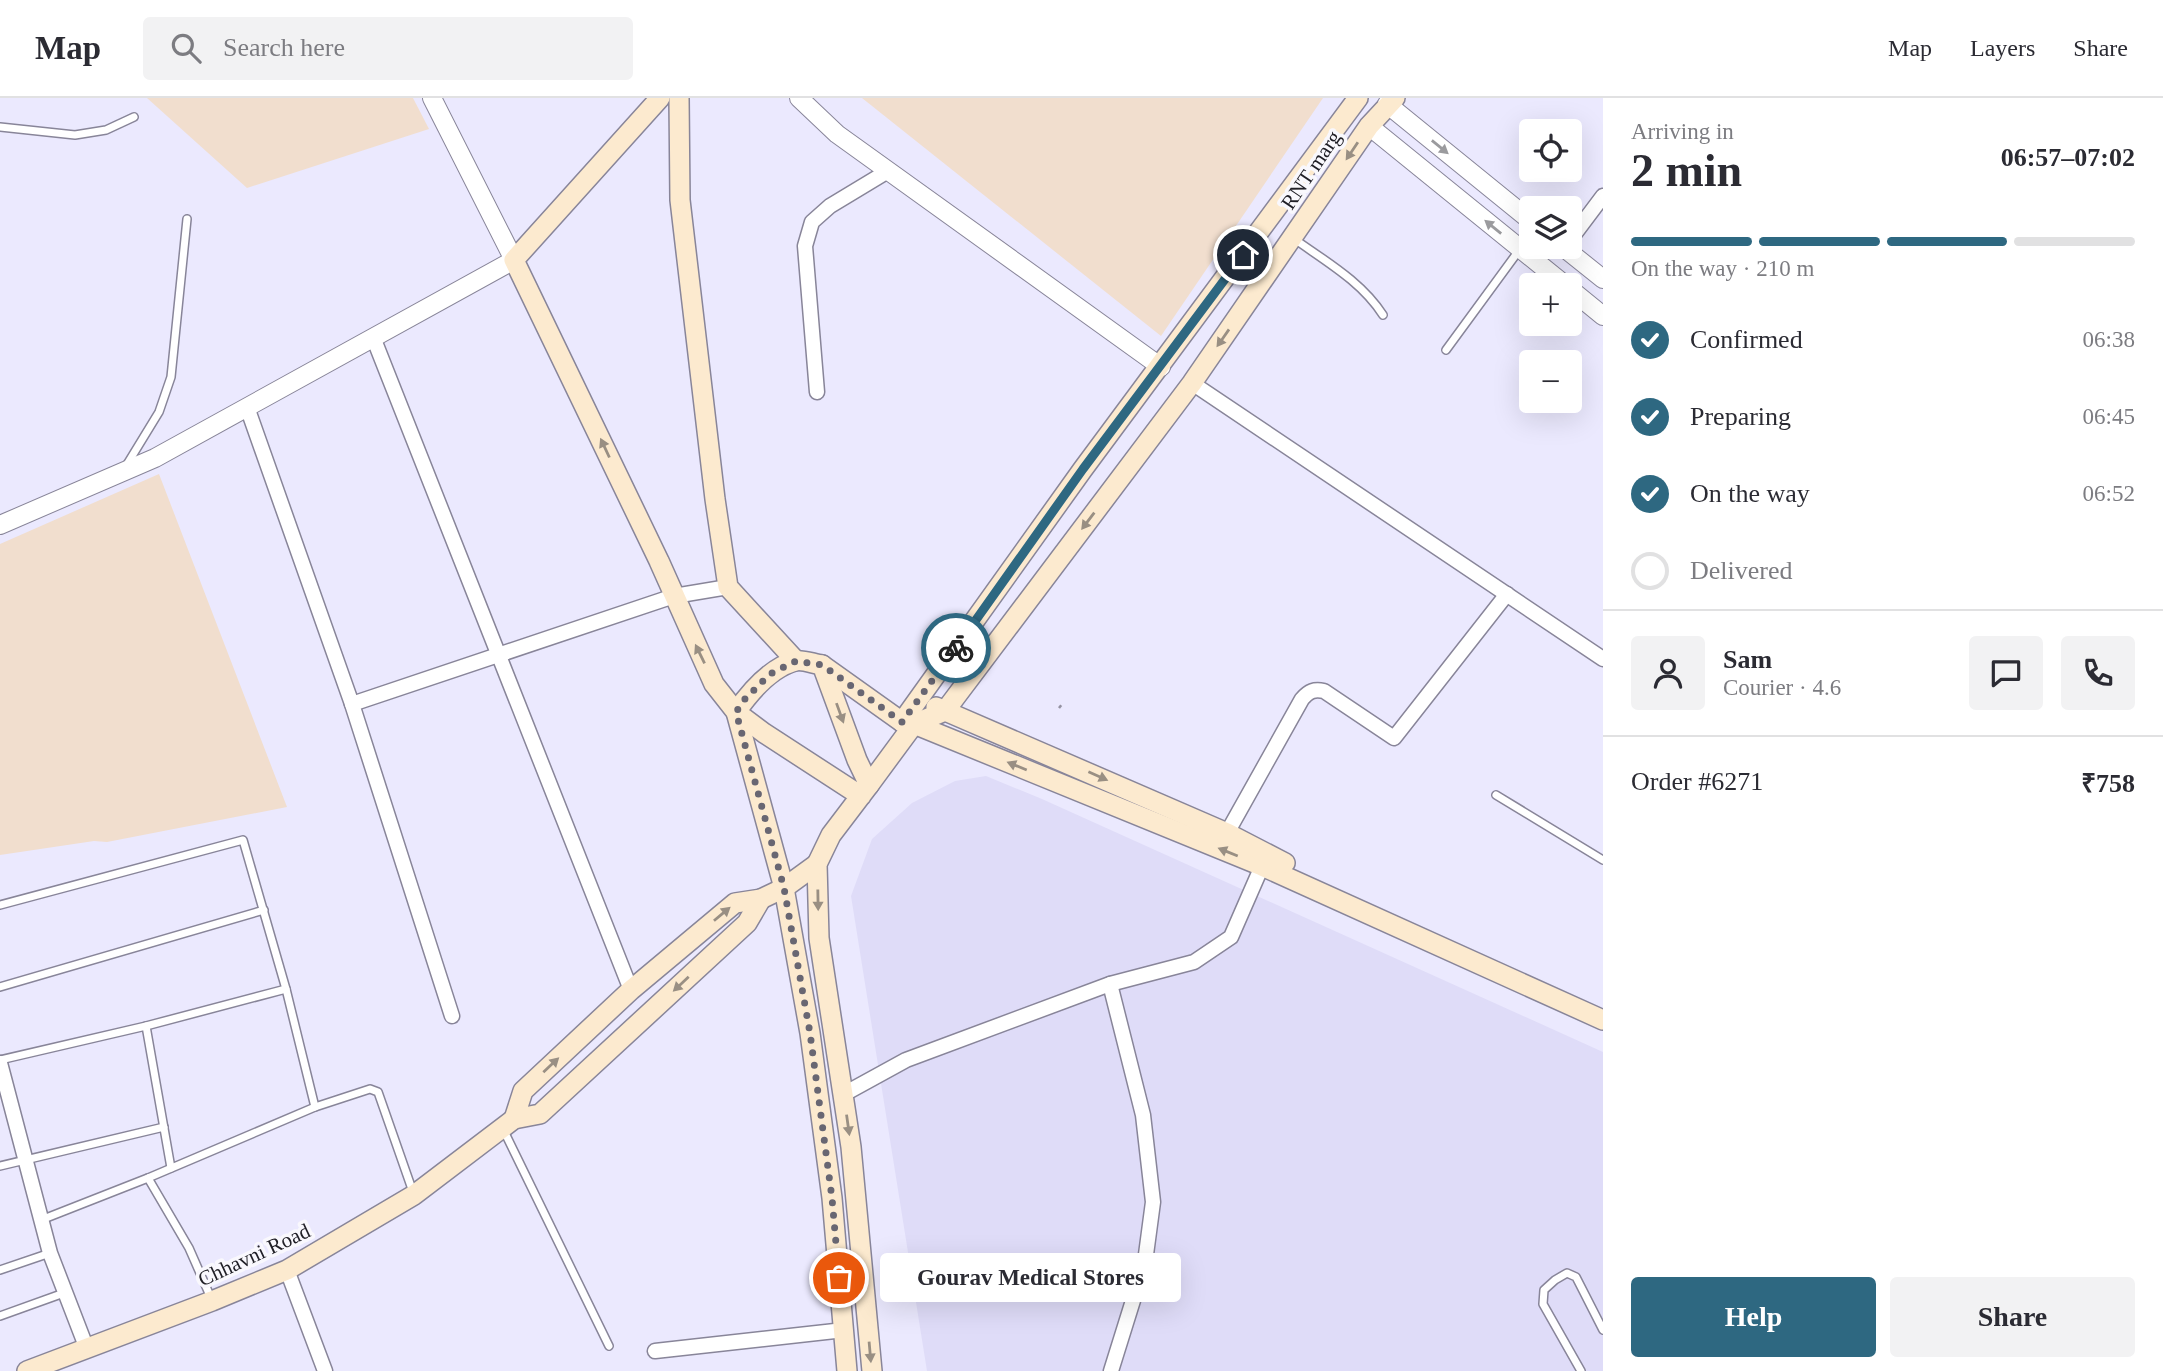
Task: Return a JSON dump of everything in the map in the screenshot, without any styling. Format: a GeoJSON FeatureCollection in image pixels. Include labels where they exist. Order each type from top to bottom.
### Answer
{"type":"FeatureCollection","features":[{"type":"Feature","properties":{"kind":"main road"},"geometry":{"type":"LineString","coordinates":[[660,98],[514,260],[715,684],[736,712],[764,733],[865,791]]}},
{"type":"Feature","properties":{"kind":"main road"},"geometry":{"type":"LineString","coordinates":[[679,98],[680,200],[728,587],[796,661]]}},
{"type":"Feature","properties":{"kind":"main road","name":"RNT marg"},"geometry":{"type":"LineString","coordinates":[[817,863],[831,835],[865,791],[908,723],[919,700],[1083,469],[1358,98]]}},
{"type":"Feature","properties":{"kind":"main road","name":"RNT marg"},"geometry":{"type":"LineString","coordinates":[[945,711],[1192,383],[1292,238],[1394,105]]}},
{"type":"Feature","properties":{"kind":"main road"},"geometry":{"type":"LineString","coordinates":[[847,1371],[832,1198],[810,1033],[784,888],[736,712],[770,674],[796,661],[822,665],[908,723],[1262,866],[1603,1020]]}},
{"type":"Feature","properties":{"kind":"main road"},"geometry":{"type":"LineString","coordinates":[[822,665],[857,760],[865,791]]}},
{"type":"Feature","properties":{"kind":"main road"},"geometry":{"type":"LineString","coordinates":[[919,700],[1227,833],[1326,883],[1603,1008]]}},
{"type":"Feature","properties":{"kind":"main road"},"geometry":{"type":"LineString","coordinates":[[908,723],[945,711]]}},
{"type":"Feature","properties":{"kind":"main road"},"geometry":{"type":"LineString","coordinates":[[509,1124],[523,1091],[631,990],[735,903],[761,900],[784,888],[817,863]]}},
{"type":"Feature","properties":{"kind":"main road"},"geometry":{"type":"LineString","coordinates":[[817,863],[819,938],[844,1094],[872,1371]]}},
{"type":"Feature","properties":{"kind":"main road"},"geometry":{"type":"LineString","coordinates":[[509,1124],[540,1114],[747,923],[761,900]]}},
{"type":"Feature","properties":{"kind":"main road","name":"Chhavni Road"},"geometry":{"type":"LineString","coordinates":[[27,1371],[287,1270],[414,1195],[509,1124]]}},
{"type":"Feature","properties":{"kind":"street"},"geometry":{"type":"LineString","coordinates":[[0,525],[155,457],[514,260],[432,98]]}},
{"type":"Feature","properties":{"kind":"street"},"geometry":{"type":"LineString","coordinates":[[799,98],[836,134],[1161,367]]}},
{"type":"Feature","properties":{"kind":"street"},"geometry":{"type":"LineString","coordinates":[[1394,105],[1519,211]]}},
{"type":"Feature","properties":{"kind":"street"},"geometry":{"type":"LineString","coordinates":[[1376,131],[1519,248]]}},
{"type":"Feature","properties":{"kind":"street"},"geometry":{"type":"LineString","coordinates":[[817,391],[805,246],[813,222],[830,206],[888,171]]}},
{"type":"Feature","properties":{"kind":"street"},"geometry":{"type":"LineString","coordinates":[[1582,224],[1603,196]]}},
{"type":"Feature","properties":{"kind":"street"},"geometry":{"type":"LineString","coordinates":[[1532,259],[1550,273]]}},
{"type":"Feature","properties":{"kind":"street"},"geometry":{"type":"LineString","coordinates":[[1579,259],[1603,279]]}},
{"type":"Feature","properties":{"kind":"street"},"geometry":{"type":"LineString","coordinates":[[1582,299],[1603,316]]}},
{"type":"Feature","properties":{"kind":"street"},"geometry":{"type":"LineString","coordinates":[[373,337],[631,990]]}},
{"type":"Feature","properties":{"kind":"street"},"geometry":{"type":"LineString","coordinates":[[1192,383],[1601,654]]}},
{"type":"Feature","properties":{"kind":"street"},"geometry":{"type":"LineString","coordinates":[[247,407],[352,704],[452,1016]]}},
{"type":"Feature","properties":{"kind":"street"},"geometry":{"type":"LineString","coordinates":[[352,704],[674,596],[728,587]]}},
{"type":"Feature","properties":{"kind":"street"},"geometry":{"type":"LineString","coordinates":[[1227,833],[1308,692],[1324,691],[1394,738],[1507,594]]}},
{"type":"Feature","properties":{"kind":"street"},"geometry":{"type":"LineString","coordinates":[[844,1094],[905,1060],[1110,984],[1194,962],[1231,937],[1262,866]]}},
{"type":"Feature","properties":{"kind":"street"},"geometry":{"type":"LineString","coordinates":[[1110,984],[1143,1115],[1153,1202],[1145,1262],[1111,1371]]}},
{"type":"Feature","properties":{"kind":"street"},"geometry":{"type":"LineString","coordinates":[[0,1062],[50,1253],[87,1349]]}},
{"type":"Feature","properties":{"kind":"street"},"geometry":{"type":"LineString","coordinates":[[287,1270],[325,1371]]}},
{"type":"Feature","properties":{"kind":"street"},"geometry":{"type":"LineString","coordinates":[[655,1351],[844,1330]]}},
{"type":"Feature","properties":{"kind":"lane"},"geometry":{"type":"LineString","coordinates":[[0,127],[75,135],[106,130],[134,117]]}},
{"type":"Feature","properties":{"kind":"lane"},"geometry":{"type":"LineString","coordinates":[[122,472],[159,412],[171,377],[187,219]]}},
{"type":"Feature","properties":{"kind":"lane"},"geometry":{"type":"LineString","coordinates":[[1292,238],[1360,286],[1383,315]]}},
{"type":"Feature","properties":{"kind":"lane"},"geometry":{"type":"LineString","coordinates":[[1446,349],[1519,250]]}},
{"type":"Feature","properties":{"kind":"lane"},"geometry":{"type":"LineString","coordinates":[[1496,795],[1603,860]]}},
{"type":"Feature","properties":{"kind":"lane"},"geometry":{"type":"LineString","coordinates":[[0,905],[243,841],[286,989],[315,1107]]}},
{"type":"Feature","properties":{"kind":"lane"},"geometry":{"type":"LineString","coordinates":[[0,987],[264,910]]}},
{"type":"Feature","properties":{"kind":"lane"},"geometry":{"type":"LineString","coordinates":[[0,1062],[286,989]]}},
{"type":"Feature","properties":{"kind":"lane"},"geometry":{"type":"LineString","coordinates":[[146,1026],[171,1168]]}},
{"type":"Feature","properties":{"kind":"lane"},"geometry":{"type":"LineString","coordinates":[[41,1220],[315,1107],[370,1089],[378,1092],[414,1195]]}},
{"type":"Feature","properties":{"kind":"lane"},"geometry":{"type":"LineString","coordinates":[[509,1124],[609,1346]]}},
{"type":"Feature","properties":{"kind":"lane"},"geometry":{"type":"LineString","coordinates":[[0,1166],[164,1127]]}},
{"type":"Feature","properties":{"kind":"lane"},"geometry":{"type":"LineString","coordinates":[[148,1178],[189,1248],[212,1301]]}},
{"type":"Feature","properties":{"kind":"lane"},"geometry":{"type":"LineString","coordinates":[[0,1270],[50,1253]]}},
{"type":"Feature","properties":{"kind":"lane"},"geometry":{"type":"LineString","coordinates":[[1581,1371],[1543,1304],[1544,1290],[1567,1273],[1576,1278],[1603,1330]]}},
{"type":"Feature","properties":{"kind":"lane"},"geometry":{"type":"LineString","coordinates":[[0,1316],[64,1293]]}},
{"type":"Feature","properties":{"kind":"path"},"geometry":{"type":"LineString","coordinates":[[1059,708],[1063,703]]}},
{"type":"Feature","properties":{"kind":"shaded area"},"geometry":{"type":"Polygon","coordinates":[[[147,98],[413,98],[429,129],[247,188],[147,98]]]}},
{"type":"Feature","properties":{"kind":"shaded area"},"geometry":{"type":"Polygon","coordinates":[[[862,98],[1323,98],[1161,336],[862,98]]]}},
{"type":"Feature","properties":{"kind":"shaded area"},"geometry":{"type":"Polygon","coordinates":[[[159,474],[287,807],[107,842],[94,841],[0,855],[0,544],[159,474]]]}},
{"type":"Feature","properties":{"kind":"shaded area"},"geometry":{"type":"Polygon","coordinates":[[[986,776],[1603,1052],[1603,1371],[927,1371],[851,896],[872,839],[912,803],[955,781],[986,776]]]}},
{"type":"Feature","properties":{"kind":"way so far"},"geometry":{"type":"LineString","coordinates":[[839,1278],[832,1198],[810,1033],[784,888],[736,712],[770,674],[796,661],[822,665],[902,722],[956,648]]}},
{"type":"Feature","properties":{"kind":"place","name":"Gourav Medical Stores"},"geometry":{"type":"Point","coordinates":[839,1278]}},
{"type":"Feature","properties":{"kind":"route"},"geometry":{"type":"LineString","coordinates":[[956,648],[1083,469],[1243,255]]}}]}
